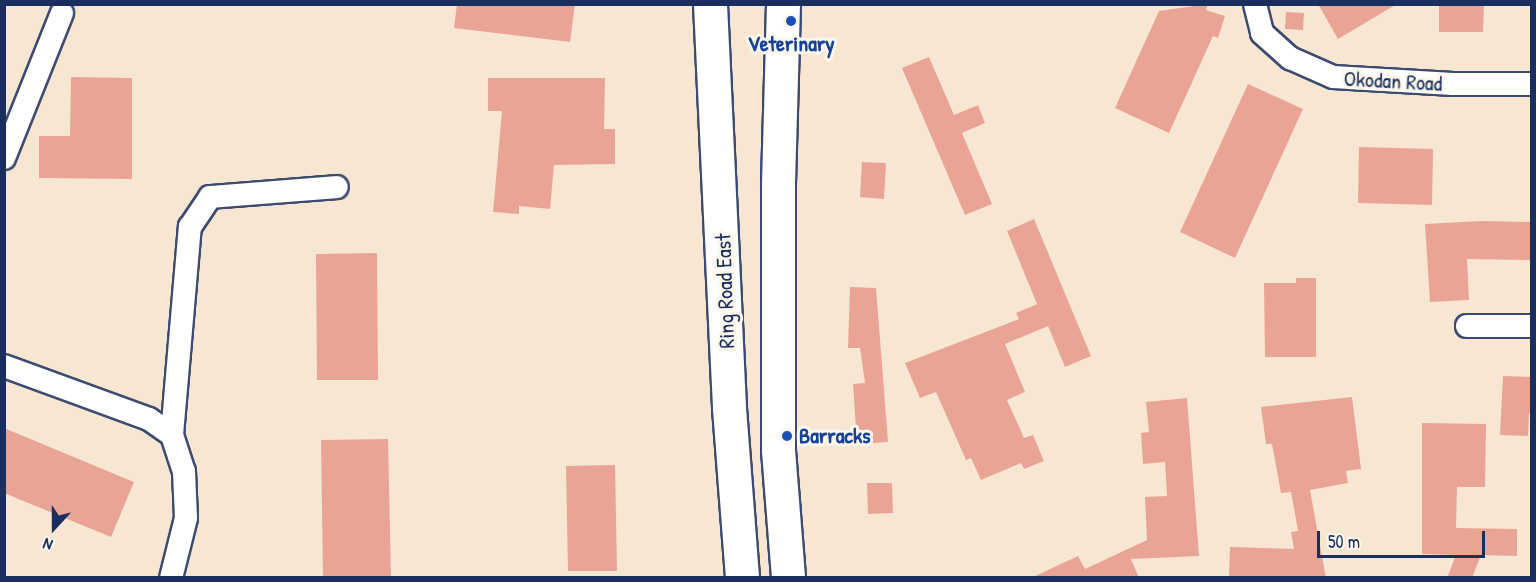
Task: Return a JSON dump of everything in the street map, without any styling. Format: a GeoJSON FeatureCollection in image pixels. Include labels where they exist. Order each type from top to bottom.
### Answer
{"type":"FeatureCollection","features":[{"type":"Feature","properties":{"kind":"main road","name":"Ring Road East"},"geometry":{"type":"LineString","coordinates":[[710,4],[729,408],[742,578]]}},
{"type":"Feature","properties":{"kind":"main road"},"geometry":{"type":"LineString","coordinates":[[783,4],[778,184],[778,450],[788,578]]}},
{"type":"Feature","properties":{"kind":"street","name":"Okodan Road"},"geometry":{"type":"LineString","coordinates":[[1255,4],[1262,33],[1290,58],[1333,77],[1453,84],[1532,84]]}},
{"type":"Feature","properties":{"kind":"street"},"geometry":{"type":"LineString","coordinates":[[4,158],[62,13]]}},
{"type":"Feature","properties":{"kind":"street"},"geometry":{"type":"LineString","coordinates":[[171,578],[186,518],[184,471],[172,435],[190,227],[210,197],[337,187]]}},
{"type":"Feature","properties":{"kind":"street"},"geometry":{"type":"LineString","coordinates":[[1467,326],[1532,326]]}},
{"type":"Feature","properties":{"kind":"street"},"geometry":{"type":"LineString","coordinates":[[4,366],[149,419],[172,435]]}},
{"type":"Feature","properties":{"kind":"building"},"geometry":{"type":"Polygon","coordinates":[[[457,4],[575,4],[570,42],[454,28],[457,4]]]}},
{"type":"Feature","properties":{"kind":"building"},"geometry":{"type":"Polygon","coordinates":[[[1208,4],[1206,10],[1225,16],[1218,38],[1213,36],[1169,133],[1115,108],[1159,11],[1208,4]]]}},
{"type":"Feature","properties":{"kind":"building"},"geometry":{"type":"Polygon","coordinates":[[[1318,4],[1397,4],[1338,39],[1318,4]]]}},
{"type":"Feature","properties":{"kind":"building"},"geometry":{"type":"Polygon","coordinates":[[[1439,4],[1484,4],[1483,32],[1439,32],[1439,4]]]}},
{"type":"Feature","properties":{"kind":"building"},"geometry":{"type":"Polygon","coordinates":[[[1286,12],[1304,13],[1303,30],[1285,29],[1286,12]]]}},
{"type":"Feature","properties":{"kind":"building"},"geometry":{"type":"Polygon","coordinates":[[[929,57],[954,115],[978,105],[985,123],[962,133],[992,204],[965,215],[902,68],[929,57]]]}},
{"type":"Feature","properties":{"kind":"building"},"geometry":{"type":"Polygon","coordinates":[[[71,77],[132,78],[132,179],[39,178],[39,136],[70,136],[71,77]]]}},
{"type":"Feature","properties":{"kind":"building"},"geometry":{"type":"Polygon","coordinates":[[[488,78],[605,78],[604,129],[615,129],[615,164],[554,165],[550,209],[519,206],[519,214],[493,212],[502,111],[488,111],[488,78]]]}},
{"type":"Feature","properties":{"kind":"building"},"geometry":{"type":"Polygon","coordinates":[[[1248,84],[1303,109],[1235,258],[1180,232],[1248,84]]]}},
{"type":"Feature","properties":{"kind":"building"},"geometry":{"type":"Polygon","coordinates":[[[1359,147],[1433,149],[1432,205],[1358,203],[1359,147]]]}},
{"type":"Feature","properties":{"kind":"building"},"geometry":{"type":"Polygon","coordinates":[[[862,162],[886,163],[884,199],[860,197],[862,162]]]}},
{"type":"Feature","properties":{"kind":"building"},"geometry":{"type":"Polygon","coordinates":[[[1034,219],[1091,356],[1065,367],[1048,326],[1005,344],[1025,392],[1007,400],[1024,438],[1033,435],[1044,461],[1024,469],[1021,463],[981,480],[971,458],[966,460],[936,392],[920,398],[905,363],[1019,319],[1016,313],[1037,304],[1007,231],[1034,219]]]}},
{"type":"Feature","properties":{"kind":"building"},"geometry":{"type":"Polygon","coordinates":[[[1482,221],[1532,222],[1532,260],[1467,259],[1469,300],[1430,302],[1425,224],[1482,221]]]}},
{"type":"Feature","properties":{"kind":"building"},"geometry":{"type":"Polygon","coordinates":[[[377,253],[378,380],[317,380],[316,254],[377,253]]]}},
{"type":"Feature","properties":{"kind":"building"},"geometry":{"type":"Polygon","coordinates":[[[1296,278],[1316,278],[1316,357],[1265,357],[1264,283],[1296,283],[1296,278]]]}},
{"type":"Feature","properties":{"kind":"building"},"geometry":{"type":"Polygon","coordinates":[[[850,287],[876,288],[888,442],[857,444],[853,384],[865,383],[860,348],[848,348],[850,287]]]}},
{"type":"Feature","properties":{"kind":"building"},"geometry":{"type":"Polygon","coordinates":[[[1503,376],[1532,377],[1532,413],[1529,413],[1528,436],[1500,435],[1503,376]]]}},
{"type":"Feature","properties":{"kind":"building"},"geometry":{"type":"Polygon","coordinates":[[[1352,397],[1361,469],[1346,471],[1348,483],[1310,490],[1326,578],[1229,578],[1230,547],[1294,549],[1291,532],[1298,531],[1291,492],[1281,493],[1272,444],[1266,444],[1261,407],[1352,397]]]}},
{"type":"Feature","properties":{"kind":"building"},"geometry":{"type":"Polygon","coordinates":[[[1187,398],[1199,556],[1131,559],[1139,578],[1031,578],[1078,556],[1085,569],[1147,540],[1145,497],[1167,496],[1165,462],[1143,464],[1141,433],[1149,432],[1146,402],[1187,398]]]}},
{"type":"Feature","properties":{"kind":"building"},"geometry":{"type":"Polygon","coordinates":[[[1422,423],[1486,424],[1485,487],[1457,487],[1456,528],[1517,529],[1517,556],[1481,555],[1472,578],[1447,578],[1456,555],[1422,554],[1422,423]]]}},
{"type":"Feature","properties":{"kind":"building"},"geometry":{"type":"Polygon","coordinates":[[[4,428],[134,482],[111,537],[4,493],[4,428]]]}},
{"type":"Feature","properties":{"kind":"building"},"geometry":{"type":"Polygon","coordinates":[[[388,439],[391,578],[323,578],[321,440],[388,439]]]}},
{"type":"Feature","properties":{"kind":"building"},"geometry":{"type":"Polygon","coordinates":[[[615,465],[617,571],[568,571],[566,466],[615,465]]]}},
{"type":"Feature","properties":{"kind":"building"},"geometry":{"type":"Polygon","coordinates":[[[867,483],[892,483],[893,513],[868,514],[867,483]]]}},
{"type":"Feature","properties":{"kind":"place","name":"Veterinary"},"geometry":{"type":"Point","coordinates":[791,21]}},
{"type":"Feature","properties":{"kind":"place","name":"Barracks"},"geometry":{"type":"Point","coordinates":[787,436]}}]}
